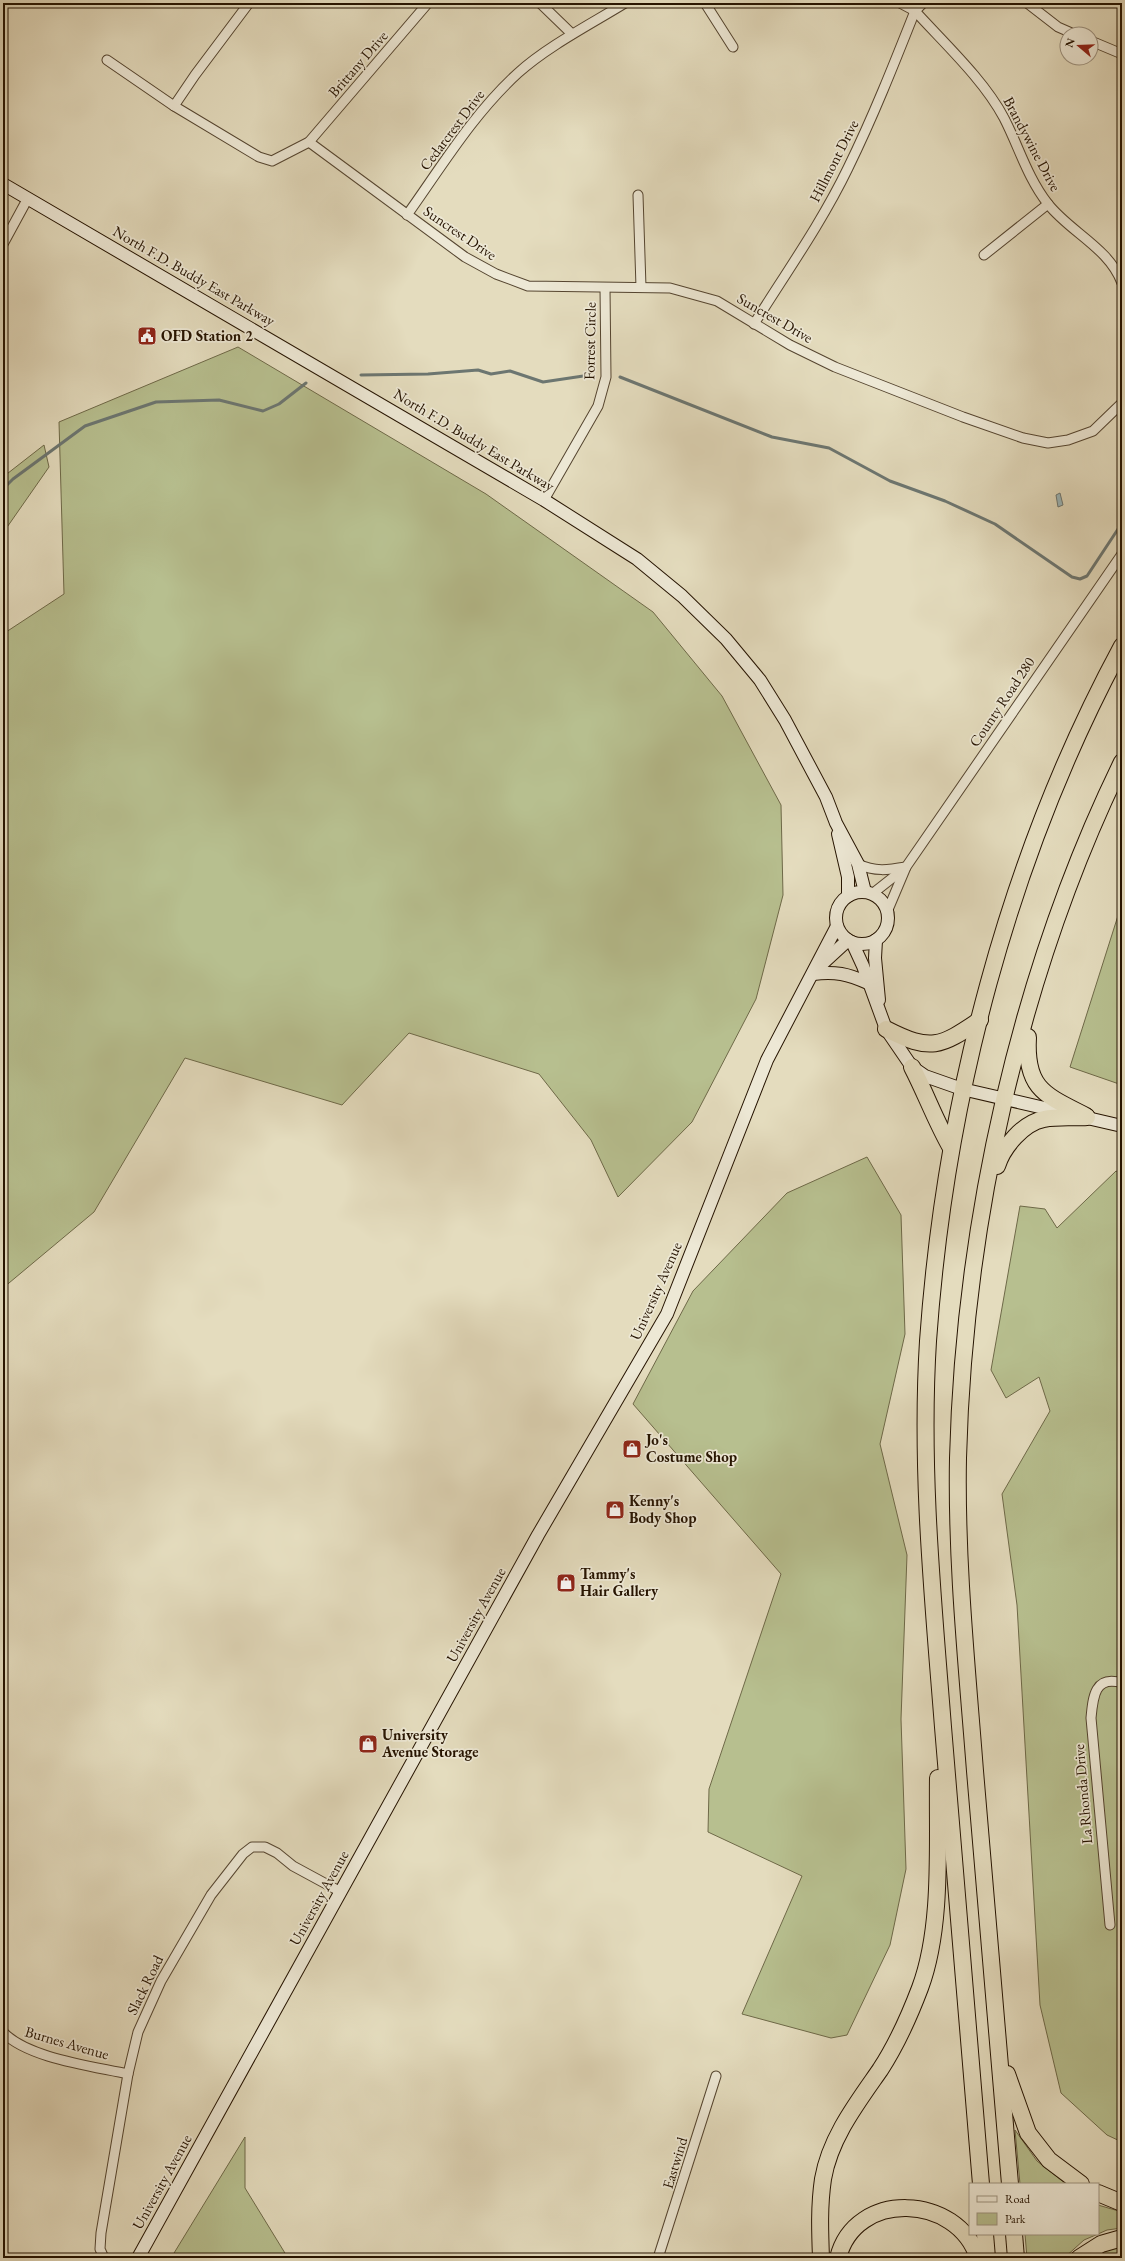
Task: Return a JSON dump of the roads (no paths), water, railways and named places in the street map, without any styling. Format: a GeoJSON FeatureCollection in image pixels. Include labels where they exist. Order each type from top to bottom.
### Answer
{"type":"FeatureCollection","features":[{"type":"Feature","properties":{"kind":"highway"},"geometry":{"type":"LineString","coordinates":[[981,2183],[930,1564],[925,1450],[928,1343],[937,1241],[951,1148],[962,1089],[1002,936],[1040,824],[1078,734],[1122,646]]}},
{"type":"Feature","properties":{"kind":"highway"},"geometry":{"type":"LineString","coordinates":[[1010,2183],[969,1693],[960,1559],[958,1460],[963,1366],[972,1276],[990,1169],[1005,1098],[1030,1004],[1067,890],[1122,762]]}},
{"type":"Feature","properties":{"kind":"highway"},"geometry":{"type":"LineString","coordinates":[[1030,1004],[1027,1057],[1033,1079],[1047,1096],[1088,1117]]}},
{"type":"Feature","properties":{"kind":"highway"},"geometry":{"type":"LineString","coordinates":[[886,1029],[910,1042],[939,1044],[953,1038],[980,1020]]}},
{"type":"Feature","properties":{"kind":"highway"},"geometry":{"type":"LineString","coordinates":[[912,1068],[928,1096],[941,1131],[951,1148]]}},
{"type":"Feature","properties":{"kind":"highway"},"geometry":{"type":"LineString","coordinates":[[982,1217],[1000,1155],[1010,1140],[1043,1119],[1088,1117]]}},
{"type":"Feature","properties":{"kind":"highway"},"geometry":{"type":"LineString","coordinates":[[821,2258],[820,2216],[824,2178],[837,2139],[855,2105],[880,2069],[903,2031],[921,1986],[933,1937],[940,1688]]}},
{"type":"Feature","properties":{"kind":"highway"},"geometry":{"type":"LineString","coordinates":[[998,2048],[1028,2133],[1049,2160],[1080,2183]]}},
{"type":"Feature","properties":{"kind":"highway"},"geometry":{"type":"LineString","coordinates":[[1099,2193],[1122,2203]]}},
{"type":"Feature","properties":{"kind":"highway"},"geometry":{"type":"LineString","coordinates":[[838,2258],[841,2247],[852,2229],[868,2217],[886,2210],[907,2208],[927,2211],[946,2218],[963,2230],[976,2249],[978,2258]]}},
{"type":"Feature","properties":{"kind":"highway"},"geometry":{"type":"LineString","coordinates":[[985,2235],[987,2258]]}},
{"type":"Feature","properties":{"kind":"highway"},"geometry":{"type":"LineString","coordinates":[[1014,2235],[1016,2258]]}},
{"type":"Feature","properties":{"kind":"highway"},"geometry":{"type":"LineString","coordinates":[[1079,2258],[1101,2244],[1122,2238]]}},
{"type":"Feature","properties":{"kind":"main road","name":"North F.D. Buddy East Parkway"},"geometry":{"type":"LineString","coordinates":[[3,184],[544,500],[637,559],[682,596],[726,639],[760,680],[785,720],[826,797],[836,823]]}},
{"type":"Feature","properties":{"kind":"main road"},"geometry":{"type":"LineString","coordinates":[[836,823],[858,864],[869,893]]}},
{"type":"Feature","properties":{"kind":"main road"},"geometry":{"type":"LineString","coordinates":[[836,823],[848,877],[848,896],[838,909],[837,926],[840,932],[850,941],[879,1007],[886,1029],[912,1068],[925,1076],[962,1089],[1122,1126]]}},
{"type":"Feature","properties":{"kind":"main road"},"geometry":{"type":"LineString","coordinates":[[848,896],[869,893],[879,898],[887,912],[886,927],[876,940],[875,958],[879,991],[879,1007]]}},
{"type":"Feature","properties":{"kind":"main road","name":"University Avenue"},"geometry":{"type":"LineString","coordinates":[[138,2258],[538,1535],[667,1314],[767,1060],[837,926]]}},
{"type":"Feature","properties":{"kind":"main road"},"geometry":{"type":"LineString","coordinates":[[850,941],[864,943],[876,940]]}},
{"type":"Feature","properties":{"kind":"main road","name":"University Avenue"},"geometry":{"type":"LineString","coordinates":[[812,974],[850,941]]}},
{"type":"Feature","properties":{"kind":"main road"},"geometry":{"type":"LineString","coordinates":[[812,974],[833,972],[853,977],[868,984]]}},
{"type":"Feature","properties":{"kind":"street"},"geometry":{"type":"LineString","coordinates":[[174,106],[195,75],[249,3]]}},
{"type":"Feature","properties":{"kind":"street","name":"Brittany Drive"},"geometry":{"type":"LineString","coordinates":[[309,142],[428,3]]}},
{"type":"Feature","properties":{"kind":"street"},"geometry":{"type":"LineString","coordinates":[[540,3],[572,34]]}},
{"type":"Feature","properties":{"kind":"street","name":"Cedarcrest Drive"},"geometry":{"type":"LineString","coordinates":[[407,215],[474,120],[519,72],[572,34],[625,3]]}},
{"type":"Feature","properties":{"kind":"street"},"geometry":{"type":"LineString","coordinates":[[705,3],[733,47]]}},
{"type":"Feature","properties":{"kind":"street","name":"Brandywine Drive"},"geometry":{"type":"LineString","coordinates":[[900,3],[915,11],[988,92],[1004,118],[1027,172],[1048,204],[1104,256],[1122,283]]}},
{"type":"Feature","properties":{"kind":"street","name":"Hillmont Drive"},"geometry":{"type":"LineString","coordinates":[[754,324],[823,213],[848,169],[883,90],[915,11],[923,3]]}},
{"type":"Feature","properties":{"kind":"street"},"geometry":{"type":"LineString","coordinates":[[1026,3],[1059,27]]}},
{"type":"Feature","properties":{"kind":"street"},"geometry":{"type":"LineString","coordinates":[[1099,44],[1122,54]]}},
{"type":"Feature","properties":{"kind":"street"},"geometry":{"type":"LineString","coordinates":[[107,60],[174,106],[259,157],[272,161],[309,142]]}},
{"type":"Feature","properties":{"kind":"street","name":"Suncrest Drive"},"geometry":{"type":"LineString","coordinates":[[309,142],[465,257],[496,274],[528,286],[670,288],[717,301],[790,345],[835,367],[1023,438],[1048,443],[1068,440],[1093,431],[1122,403]]}},
{"type":"Feature","properties":{"kind":"street"},"geometry":{"type":"LineString","coordinates":[[638,195],[641,287]]}},
{"type":"Feature","properties":{"kind":"street"},"geometry":{"type":"LineString","coordinates":[[3,244],[28,198]]}},
{"type":"Feature","properties":{"kind":"street"},"geometry":{"type":"LineString","coordinates":[[984,255],[1048,204]]}},
{"type":"Feature","properties":{"kind":"street","name":"Forrest Circle"},"geometry":{"type":"LineString","coordinates":[[544,500],[598,406],[606,377],[605,288]]}},
{"type":"Feature","properties":{"kind":"street","name":"County Road 280"},"geometry":{"type":"LineString","coordinates":[[906,867],[1122,554]]}},
{"type":"Feature","properties":{"kind":"street"},"geometry":{"type":"LineString","coordinates":[[858,864],[870,870],[906,867]]}},
{"type":"Feature","properties":{"kind":"street"},"geometry":{"type":"LineString","coordinates":[[869,893],[906,867]]}},
{"type":"Feature","properties":{"kind":"street"},"geometry":{"type":"LineString","coordinates":[[887,912],[906,867]]}},
{"type":"Feature","properties":{"kind":"street","name":"La Rhonda Drive"},"geometry":{"type":"LineString","coordinates":[[1110,1925],[1091,1718],[1095,1691],[1102,1683],[1111,1680],[1122,1683]]}},
{"type":"Feature","properties":{"kind":"street","name":"Slack Road"},"geometry":{"type":"LineString","coordinates":[[104,2258],[100,2249],[101,2233],[128,2074],[138,2032],[161,1981],[211,1895],[243,1854],[252,1847],[265,1847],[277,1853],[293,1866],[341,1892]]}},
{"type":"Feature","properties":{"kind":"street","name":"Burnes Avenue"},"geometry":{"type":"LineString","coordinates":[[3,2032],[15,2043],[37,2053],[128,2074]]}},
{"type":"Feature","properties":{"kind":"street","name":"Eastwind"},"geometry":{"type":"LineString","coordinates":[[658,2258],[716,2076]]}},
{"type":"Feature","properties":{"kind":"water"},"geometry":{"type":"Polygon","coordinates":[[[1060,493],[1063,505],[1058,507],[1056,495],[1060,493]]]}},
{"type":"Feature","properties":{"kind":"waterway"},"geometry":{"type":"LineString","coordinates":[[361,375],[428,374],[478,370],[491,374],[510,371],[543,382],[590,375]]}},
{"type":"Feature","properties":{"kind":"waterway"},"geometry":{"type":"LineString","coordinates":[[620,377],[772,437],[829,448],[890,481],[945,501],[995,524],[1072,577],[1080,579],[1087,576],[1122,523]]}},
{"type":"Feature","properties":{"kind":"waterway"},"geometry":{"type":"LineString","coordinates":[[3,489],[13,479],[85,426],[156,402],[219,400],[263,411],[279,404],[306,383]]}},
{"type":"Feature","properties":{"kind":"place","name":"OFD Station 2"},"geometry":{"type":"Point","coordinates":[147,336]}},
{"type":"Feature","properties":{"kind":"place","name":"Jo's Costume Shop"},"geometry":{"type":"Point","coordinates":[632,1449]}},
{"type":"Feature","properties":{"kind":"place","name":"Kenny's Body Shop"},"geometry":{"type":"Point","coordinates":[615,1510]}},
{"type":"Feature","properties":{"kind":"place","name":"Tammy's Hair Gallery"},"geometry":{"type":"Point","coordinates":[566,1583]}},
{"type":"Feature","properties":{"kind":"place","name":"University Avenue Storage"},"geometry":{"type":"Point","coordinates":[368,1744]}}]}
